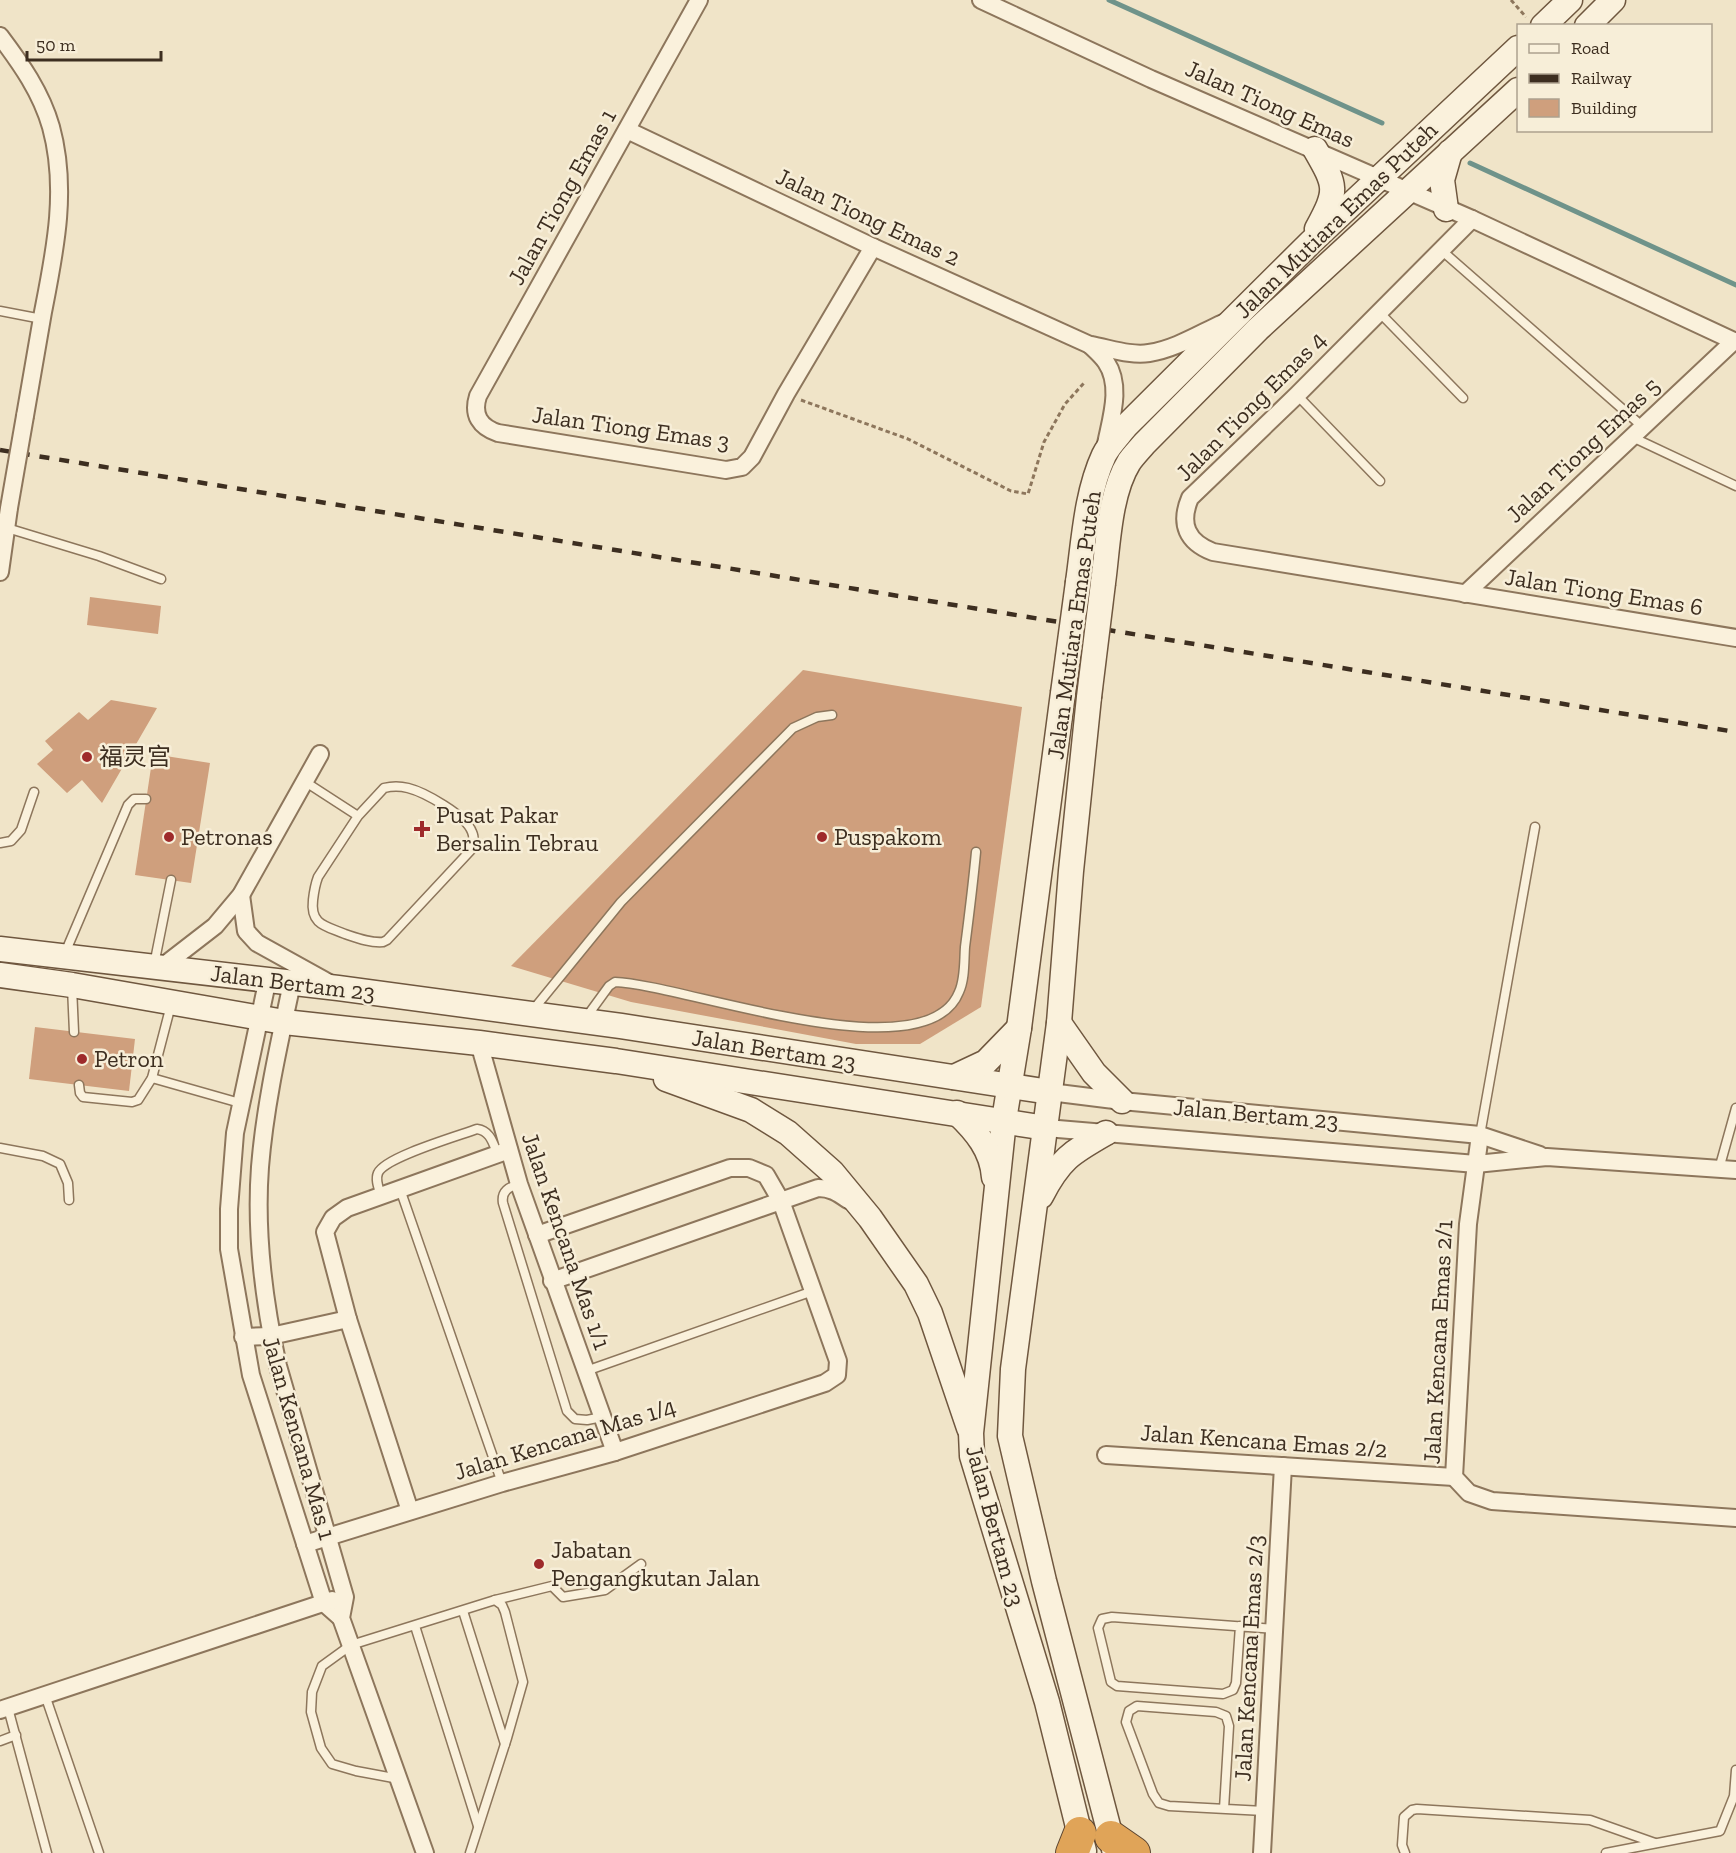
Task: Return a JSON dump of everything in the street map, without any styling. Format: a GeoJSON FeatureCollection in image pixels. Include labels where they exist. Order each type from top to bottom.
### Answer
{"type":"FeatureCollection","features":[{"type":"Feature","properties":{"kind":"street","name":"Jalan Tiong Emas 1"},"geometry":{"type":"LineString","coordinates":[[479,420],[476,404],[478,396],[699,0]]}},
{"type":"Feature","properties":{"kind":"street","name":"Jalan Tiong Emas"},"geometry":{"type":"LineString","coordinates":[[981,0],[1151,79],[1472,219],[1735,342]]}},
{"type":"Feature","properties":{"kind":"street"},"geometry":{"type":"LineString","coordinates":[[1534,21],[1570,0]]}},
{"type":"Feature","properties":{"kind":"street"},"geometry":{"type":"LineString","coordinates":[[1589,24],[1613,0]]}},
{"type":"Feature","properties":{"kind":"street"},"geometry":{"type":"LineString","coordinates":[[0,36],[28,73],[43,105],[56,147],[60,175],[56,246],[9,508],[0,572]]}},
{"type":"Feature","properties":{"kind":"street","name":"Jalan Mutiara Emas Puteh"},"geometry":{"type":"LineString","coordinates":[[1005,1120],[1090,499],[1105,453],[1126,426],[1232,319],[1517,49]]}},
{"type":"Feature","properties":{"kind":"street","name":"Jalan Mutiara Emas Puteh"},"geometry":{"type":"LineString","coordinates":[[1046,1128],[1059,1023],[1071,871],[1089,697],[1114,501],[1120,481],[1129,462],[1144,444],[1258,329],[1517,91]]}},
{"type":"Feature","properties":{"kind":"street","name":"Jalan Tiong Emas 2"},"geometry":{"type":"LineString","coordinates":[[627,130],[873,247],[1090,345],[1127,352],[1148,353],[1172,347],[1232,319]]}},
{"type":"Feature","properties":{"kind":"street"},"geometry":{"type":"LineString","coordinates":[[1311,242],[1329,207],[1333,190],[1331,177],[1315,149]]}},
{"type":"Feature","properties":{"kind":"street"},"geometry":{"type":"LineString","coordinates":[[1446,209],[1442,194],[1442,180],[1450,152]]}},
{"type":"Feature","properties":{"kind":"street","name":"Jalan Tiong Emas 4"},"geometry":{"type":"LineString","coordinates":[[1465,594],[1213,552],[1202,548],[1191,539],[1184,518],[1190,498],[1297,395],[1472,219]]}},
{"type":"Feature","properties":{"kind":"street","name":"Jalan Tiong Emas 3"},"geometry":{"type":"LineString","coordinates":[[479,420],[489,430],[498,433],[726,470],[742,467],[752,457],[786,394],[873,247]]}},
{"type":"Feature","properties":{"kind":"street","name":"Jalan Tiong Emas 5"},"geometry":{"type":"LineString","coordinates":[[1465,594],[1735,342]]}},
{"type":"Feature","properties":{"kind":"street","name":"Jalan Tiong Emas 2"},"geometry":{"type":"LineString","coordinates":[[1090,345],[1106,362],[1113,376],[1115,398],[1105,453]]}},
{"type":"Feature","properties":{"kind":"street","name":"Jalan Tiong Emas 6"},"geometry":{"type":"LineString","coordinates":[[1465,594],[1736,638]]}},
{"type":"Feature","properties":{"kind":"street"},"geometry":{"type":"LineString","coordinates":[[158,966],[215,926],[241,895],[320,754]]}},
{"type":"Feature","properties":{"kind":"street"},"geometry":{"type":"LineString","coordinates":[[241,895],[246,931],[257,944],[338,988]]}},
{"type":"Feature","properties":{"kind":"street","name":"Jalan Bertam 23"},"geometry":{"type":"LineString","coordinates":[[0,949],[268,978],[583,1022],[1050,1092],[1480,1135],[1547,1157]]}},
{"type":"Feature","properties":{"kind":"street","name":"Jalan Bertam 23"},"geometry":{"type":"LineString","coordinates":[[0,975],[72,985],[284,1022],[479,1043],[616,1061],[1046,1128],[1476,1164],[1547,1157],[1736,1170]]}},
{"type":"Feature","properties":{"kind":"street","name":"Jalan Kencana Mas 1"},"geometry":{"type":"LineString","coordinates":[[268,978],[240,1103],[231,1168],[229,1249],[251,1375],[324,1603]]}},
{"type":"Feature","properties":{"kind":"street","name":"Jalan Kencana Mas 1"},"geometry":{"type":"LineString","coordinates":[[292,983],[268,1106],[260,1179],[260,1247],[271,1336],[278,1366],[345,1597],[341,1618]]}},
{"type":"Feature","properties":{"kind":"street"},"geometry":{"type":"LineString","coordinates":[[1059,1023],[1094,1074],[1122,1101]]}},
{"type":"Feature","properties":{"kind":"street"},"geometry":{"type":"LineString","coordinates":[[954,1077],[986,1062],[1019,1028]]}},
{"type":"Feature","properties":{"kind":"street","name":"Jalan Kencana Mas 1/1"},"geometry":{"type":"LineString","coordinates":[[479,1043],[503,1153],[519,1184],[615,1452]]}},
{"type":"Feature","properties":{"kind":"street"},"geometry":{"type":"LineString","coordinates":[[616,1061],[750,1110],[788,1133],[832,1172],[870,1218],[916,1284],[930,1313],[971,1433]]}},
{"type":"Feature","properties":{"kind":"street"},"geometry":{"type":"LineString","coordinates":[[957,1113],[976,1132],[993,1162],[996,1200]]}},
{"type":"Feature","properties":{"kind":"street","name":"Jalan Bertam 23"},"geometry":{"type":"LineString","coordinates":[[1005,1120],[971,1433],[972,1456],[1047,1702],[1099,1847]]}},
{"type":"Feature","properties":{"kind":"street","name":"Jalan Bertam 23"},"geometry":{"type":"LineString","coordinates":[[1046,1128],[1013,1369],[1010,1436],[1044,1581],[1099,1847]]}},
{"type":"Feature","properties":{"kind":"street"},"geometry":{"type":"LineString","coordinates":[[1036,1206],[1052,1174],[1070,1154],[1106,1133]]}},
{"type":"Feature","properties":{"kind":"street","name":"Jalan Kencana Emas 2/1"},"geometry":{"type":"LineString","coordinates":[[1480,1135],[1468,1224],[1454,1478],[1469,1493],[1492,1501],[1736,1518]]}},
{"type":"Feature","properties":{"kind":"street"},"geometry":{"type":"LineString","coordinates":[[410,1511],[348,1319],[325,1232],[333,1218],[347,1208],[503,1153]]}},
{"type":"Feature","properties":{"kind":"street"},"geometry":{"type":"LineString","coordinates":[[537,1235],[730,1168],[749,1168],[766,1175],[781,1201],[813,1292]]}},
{"type":"Feature","properties":{"kind":"street"},"geometry":{"type":"LineString","coordinates":[[552,1281],[819,1188],[836,1191],[870,1218]]}},
{"type":"Feature","properties":{"kind":"street","name":"Jalan Kencana Mas 1/4"},"geometry":{"type":"LineString","coordinates":[[305,1544],[502,1483],[615,1452],[825,1383],[837,1375],[838,1361],[813,1292]]}},
{"type":"Feature","properties":{"kind":"street"},"geometry":{"type":"LineString","coordinates":[[243,1337],[271,1336],[348,1319]]}},
{"type":"Feature","properties":{"kind":"street","name":"Jalan Kencana Emas 2/2"},"geometry":{"type":"LineString","coordinates":[[1106,1455],[1454,1478]]}},
{"type":"Feature","properties":{"kind":"street","name":"Jalan Kencana Emas 2/3"},"geometry":{"type":"LineString","coordinates":[[1262,1853],[1283,1466]]}},
{"type":"Feature","properties":{"kind":"street"},"geometry":{"type":"LineString","coordinates":[[4,1709],[345,1597]]}},
{"type":"Feature","properties":{"kind":"street"},"geometry":{"type":"LineString","coordinates":[[324,1603],[341,1618],[425,1853]]}},
{"type":"Feature","properties":{"kind":"lane"},"geometry":{"type":"LineString","coordinates":[[1440,249],[1637,432],[1736,486]]}},
{"type":"Feature","properties":{"kind":"lane"},"geometry":{"type":"LineString","coordinates":[[0,311],[42,318]]}},
{"type":"Feature","properties":{"kind":"lane"},"geometry":{"type":"LineString","coordinates":[[1379,312],[1463,398]]}},
{"type":"Feature","properties":{"kind":"lane"},"geometry":{"type":"LineString","coordinates":[[1297,395],[1380,481]]}},
{"type":"Feature","properties":{"kind":"lane"},"geometry":{"type":"LineString","coordinates":[[6,528],[99,556],[161,579]]}},
{"type":"Feature","properties":{"kind":"lane"},"geometry":{"type":"LineString","coordinates":[[529,1015],[621,902],[794,728],[817,717],[832,715]]}},
{"type":"Feature","properties":{"kind":"lane"},"geometry":{"type":"LineString","coordinates":[[304,781],[358,816]]}},
{"type":"Feature","properties":{"kind":"lane"},"geometry":{"type":"LineString","coordinates":[[406,787],[450,810],[463,819],[472,831],[471,850],[383,942],[355,937],[323,925],[317,921],[312,909],[314,886],[318,876],[358,816],[384,788],[406,787]]}},
{"type":"Feature","properties":{"kind":"lane"},"geometry":{"type":"LineString","coordinates":[[0,843],[11,841],[21,830],[34,792]]}},
{"type":"Feature","properties":{"kind":"lane"},"geometry":{"type":"LineString","coordinates":[[63,956],[128,805],[134,799],[146,799]]}},
{"type":"Feature","properties":{"kind":"lane"},"geometry":{"type":"LineString","coordinates":[[1480,1135],[1535,827]]}},
{"type":"Feature","properties":{"kind":"lane"},"geometry":{"type":"LineString","coordinates":[[583,1022],[603,993],[615,982],[845,1026],[899,1028],[933,1018],[954,1002],[962,981],[976,852]]}},
{"type":"Feature","properties":{"kind":"lane"},"geometry":{"type":"LineString","coordinates":[[158,966],[171,880]]}},
{"type":"Feature","properties":{"kind":"lane"},"geometry":{"type":"LineString","coordinates":[[72,985],[74,1032]]}},
{"type":"Feature","properties":{"kind":"lane"},"geometry":{"type":"LineString","coordinates":[[79,1085],[83,1097],[132,1102],[138,1100],[152,1078],[172,1002]]}},
{"type":"Feature","properties":{"kind":"lane"},"geometry":{"type":"LineString","coordinates":[[152,1078],[240,1103]]}},
{"type":"Feature","properties":{"kind":"lane"},"geometry":{"type":"LineString","coordinates":[[1719,1168],[1736,1108]]}},
{"type":"Feature","properties":{"kind":"lane"},"geometry":{"type":"LineString","coordinates":[[381,1196],[376,1178],[378,1172],[383,1166],[407,1154],[477,1130],[484,1130],[488,1133],[503,1153]]}},
{"type":"Feature","properties":{"kind":"lane"},"geometry":{"type":"LineString","coordinates":[[0,1148],[43,1156],[60,1164],[68,1183],[69,1200]]}},
{"type":"Feature","properties":{"kind":"lane"},"geometry":{"type":"LineString","coordinates":[[519,1184],[507,1189],[502,1203],[567,1411],[575,1419],[587,1420],[602,1417]]}},
{"type":"Feature","properties":{"kind":"lane"},"geometry":{"type":"LineString","coordinates":[[400,1189],[502,1483]]}},
{"type":"Feature","properties":{"kind":"lane"},"geometry":{"type":"LineString","coordinates":[[585,1371],[813,1292]]}},
{"type":"Feature","properties":{"kind":"lane"},"geometry":{"type":"LineString","coordinates":[[400,1780],[332,1764],[321,1748],[311,1712],[312,1692],[322,1666],[351,1645],[495,1600],[552,1587],[563,1597],[605,1590],[641,1564]]}},
{"type":"Feature","properties":{"kind":"lane"},"geometry":{"type":"LineString","coordinates":[[470,1853],[523,1682],[505,1612],[502,1605],[495,1600]]}},
{"type":"Feature","properties":{"kind":"lane"},"geometry":{"type":"LineString","coordinates":[[463,1611],[505,1744]]}},
{"type":"Feature","properties":{"kind":"lane"},"geometry":{"type":"LineString","coordinates":[[1240,1626],[1236,1683],[1233,1690],[1223,1694],[1117,1686],[1111,1682],[1098,1628],[1102,1619],[1112,1617],[1240,1626],[1274,1629]]}},
{"type":"Feature","properties":{"kind":"lane"},"geometry":{"type":"LineString","coordinates":[[416,1626],[479,1827]]}},
{"type":"Feature","properties":{"kind":"lane"},"geometry":{"type":"LineString","coordinates":[[45,1695],[99,1853]]}},
{"type":"Feature","properties":{"kind":"lane"},"geometry":{"type":"LineString","coordinates":[[1224,1809],[1229,1726],[1226,1716],[1216,1712],[1137,1706],[1129,1711],[1126,1722],[1153,1794],[1159,1803],[1169,1806],[1224,1809],[1264,1811]]}},
{"type":"Feature","properties":{"kind":"lane"},"geometry":{"type":"LineString","coordinates":[[4,1709],[16,1736],[46,1853]]}},
{"type":"Feature","properties":{"kind":"lane"},"geometry":{"type":"LineString","coordinates":[[0,1741],[16,1736]]}},
{"type":"Feature","properties":{"kind":"lane"},"geometry":{"type":"LineString","coordinates":[[1606,1853],[1720,1831],[1734,1796],[1736,1770]]}},
{"type":"Feature","properties":{"kind":"lane"},"geometry":{"type":"LineString","coordinates":[[1405,1853],[1402,1845],[1404,1817],[1412,1809],[1590,1820],[1655,1843]]}},
{"type":"Feature","properties":{"kind":"path"},"geometry":{"type":"LineString","coordinates":[[1511,0],[1534,21]]}},
{"type":"Feature","properties":{"kind":"path"},"geometry":{"type":"LineString","coordinates":[[786,394],[908,439],[1011,492],[1028,494],[1044,442],[1065,404],[1084,383]]}},
{"type":"Feature","properties":{"kind":"building"},"geometry":{"type":"Polygon","coordinates":[[[90,597],[161,606],[158,634],[87,625],[90,597]]]}},
{"type":"Feature","properties":{"kind":"building","name":"Puspakom"},"geometry":{"type":"Polygon","coordinates":[[[803,670],[1022,707],[981,1007],[920,1044],[856,1044],[631,1002],[511,966],[803,670]]]}},
{"type":"Feature","properties":{"kind":"building","name":"福灵宫"},"geometry":{"type":"Polygon","coordinates":[[[111,700],[157,708],[102,803],[82,780],[67,793],[37,764],[53,750],[45,741],[79,712],[88,720],[111,700]]]}},
{"type":"Feature","properties":{"kind":"building","name":"Petronas"},"geometry":{"type":"Polygon","coordinates":[[[153,754],[210,763],[191,883],[135,875],[153,754]]]}},
{"type":"Feature","properties":{"kind":"building","name":"Petron"},"geometry":{"type":"Polygon","coordinates":[[[35,1027],[135,1039],[129,1091],[29,1079],[35,1027]]]}},
{"type":"Feature","properties":{"kind":"waterway"},"geometry":{"type":"LineString","coordinates":[[1109,0],[1382,123]]}},
{"type":"Feature","properties":{"kind":"waterway"},"geometry":{"type":"LineString","coordinates":[[1470,163],[1736,285]]}},
{"type":"Feature","properties":{"kind":"railway"},"geometry":{"type":"LineString","coordinates":[[0,450],[1736,732]]}},
{"type":"Feature","properties":{"kind":"place","name":"福灵宫"},"geometry":{"type":"Point","coordinates":[87,757]}},
{"type":"Feature","properties":{"kind":"place","name":"Pusat Pakar Bersalin Tebrau"},"geometry":{"type":"Point","coordinates":[422,829]}},
{"type":"Feature","properties":{"kind":"place","name":"Petronas"},"geometry":{"type":"Point","coordinates":[169,837]}},
{"type":"Feature","properties":{"kind":"place","name":"Puspakom"},"geometry":{"type":"Point","coordinates":[822,837]}},
{"type":"Feature","properties":{"kind":"place","name":"Petron"},"geometry":{"type":"Point","coordinates":[82,1059]}},
{"type":"Feature","properties":{"kind":"place","name":"Jabatan Pengangkutan Jalan"},"geometry":{"type":"Point","coordinates":[539,1564]}}]}
